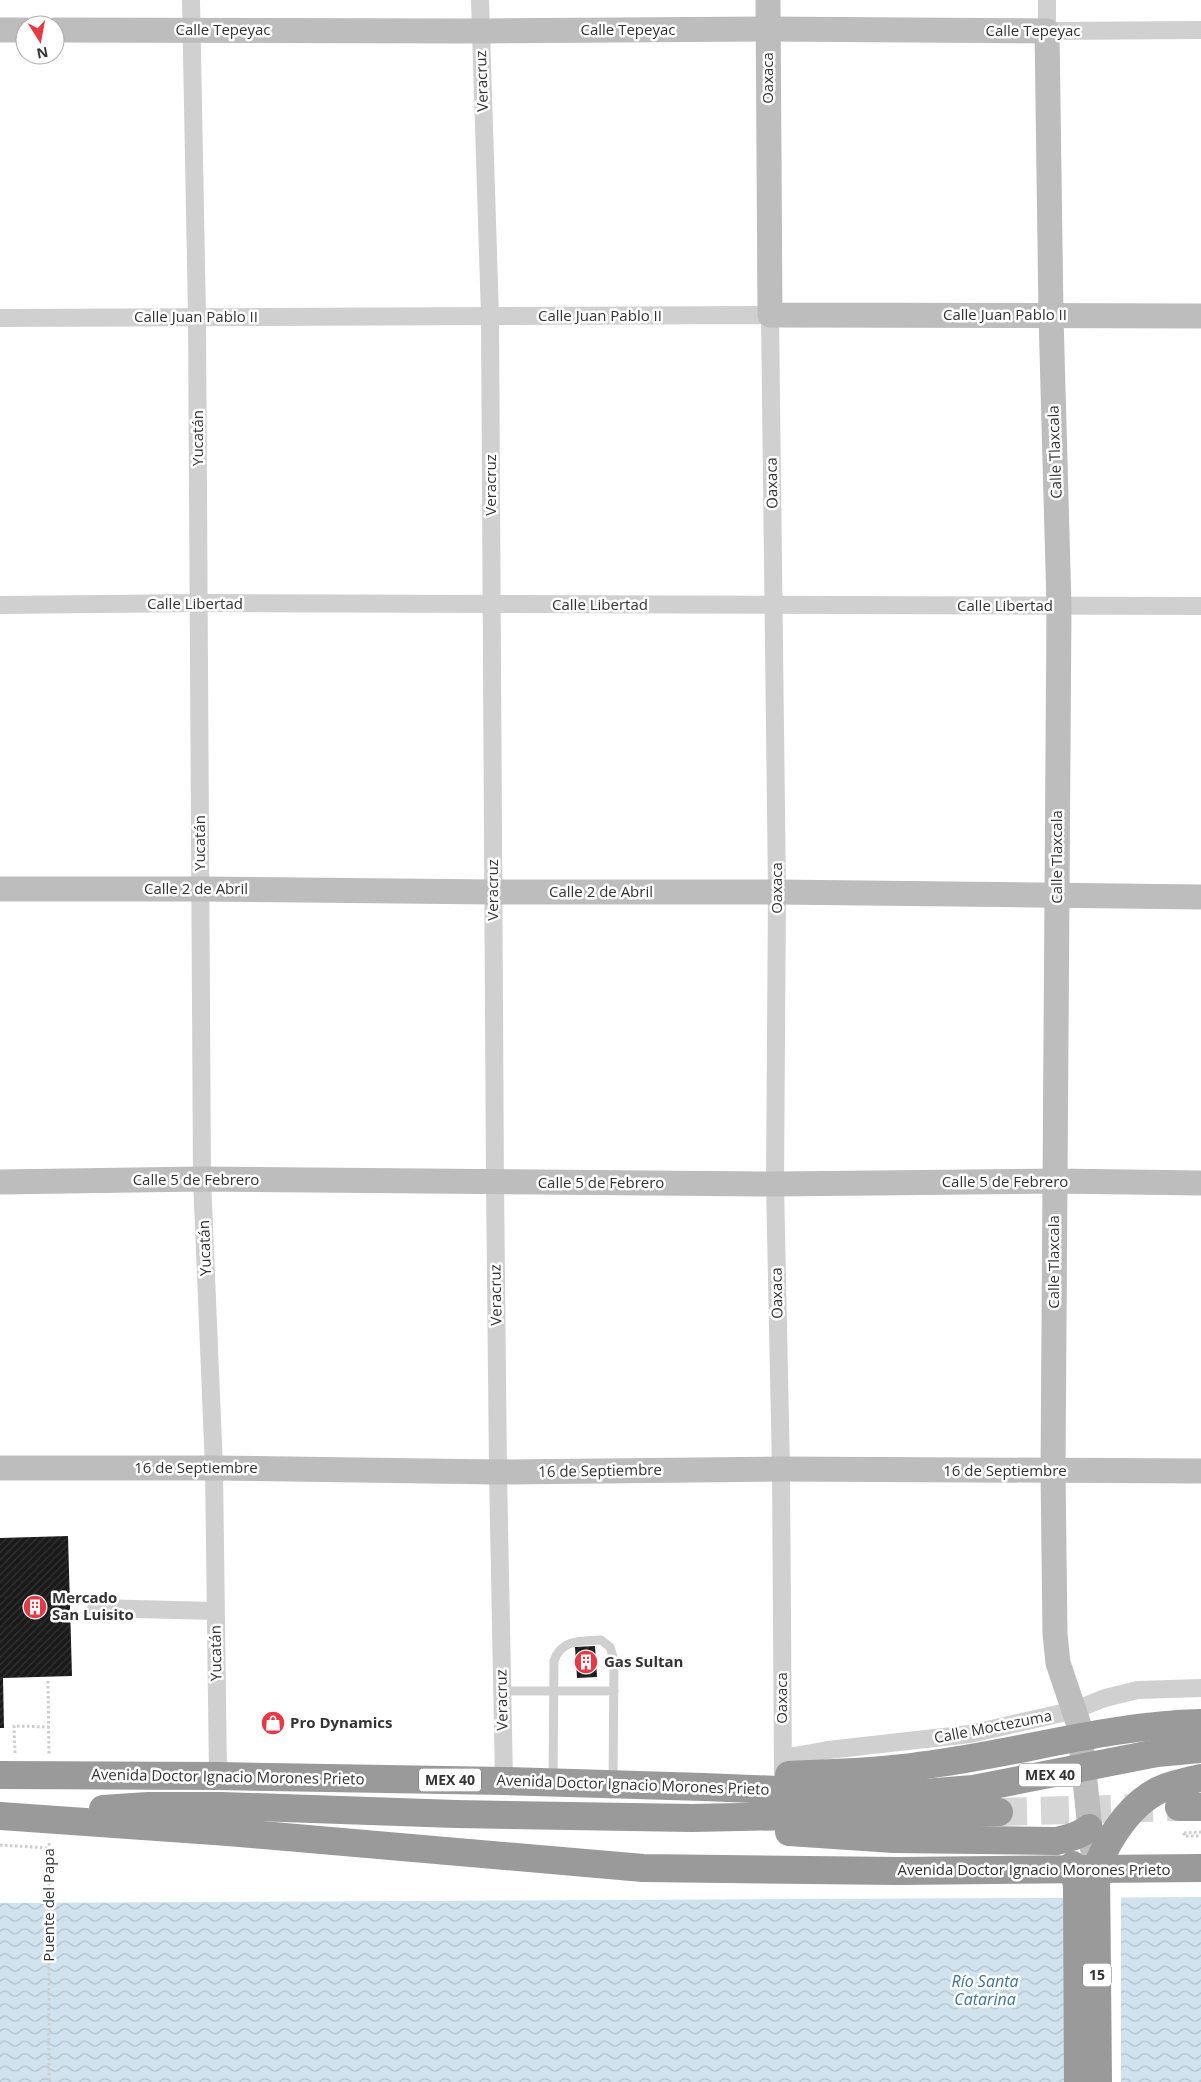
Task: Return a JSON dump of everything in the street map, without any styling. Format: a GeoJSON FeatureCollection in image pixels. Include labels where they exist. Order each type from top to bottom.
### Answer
{"type":"FeatureCollection","features":[{"type":"Feature","properties":{"kind":"highway"},"geometry":{"type":"LineString","coordinates":[[742,1788],[783,1767],[919,1766],[1105,1732],[1201,1723]]}},
{"type":"Feature","properties":{"kind":"highway","name":"Avenida Doctor Ignacio Morones Prieto"},"geometry":{"type":"LineString","coordinates":[[8,1775],[218,1776],[504,1781],[742,1788],[899,1796],[973,1790],[1157,1753],[1201,1749]]}},
{"type":"Feature","properties":{"kind":"highway"},"geometry":{"type":"LineString","coordinates":[[1096,1868],[1117,1828],[1149,1797],[1159,1790],[1178,1783],[1201,1778]]}},
{"type":"Feature","properties":{"kind":"highway","name":"MEX 40"},"geometry":{"type":"LineString","coordinates":[[7,1816],[148,1806],[222,1806],[456,1814],[699,1818],[999,1812]]}},
{"type":"Feature","properties":{"kind":"highway","name":"Avenida Doctor Ignacio Morones Prieto"},"geometry":{"type":"LineString","coordinates":[[7,1816],[228,1832],[643,1868],[889,1871],[1201,1868]]}},
{"type":"Feature","properties":{"kind":"highway"},"geometry":{"type":"LineString","coordinates":[[699,1818],[715,1824],[736,1828],[894,1839],[1056,1841],[1070,1838],[1089,1828]]}},
{"type":"Feature","properties":{"kind":"highway"},"geometry":{"type":"LineString","coordinates":[[1056,1841],[1067,1853],[1074,1867],[1077,1886],[1078,2082]]}},
{"type":"Feature","properties":{"kind":"highway","name":"15"},"geometry":{"type":"LineString","coordinates":[[1096,1868],[1098,2082]]}},
{"type":"Feature","properties":{"kind":"street","name":"Yucatán"},"geometry":{"type":"LineString","coordinates":[[191,0],[200,603],[202,1179],[214,1468],[218,1776]]}},
{"type":"Feature","properties":{"kind":"street","name":"Veracruz"},"geometry":{"type":"LineString","coordinates":[[480,0],[490,316],[495,1182],[504,1781]]}},
{"type":"Feature","properties":{"kind":"street","name":"Oaxaca"},"geometry":{"type":"LineString","coordinates":[[768,0],[777,892],[775,1184],[781,1469],[783,1767]]}},
{"type":"Feature","properties":{"kind":"street","name":"Calle Tlaxcala"},"geometry":{"type":"LineString","coordinates":[[1046,0],[1051,316],[1059,606],[1054,1181],[1053,1471],[1055,1634],[1058,1663],[1077,1718]]}},
{"type":"Feature","properties":{"kind":"street"},"geometry":{"type":"LineString","coordinates":[[0,30],[15,30]]}},
{"type":"Feature","properties":{"kind":"street","name":"Calle Tepeyac"},"geometry":{"type":"LineString","coordinates":[[65,30],[1201,30]]}},
{"type":"Feature","properties":{"kind":"street","name":"Calle Juan Pablo II"},"geometry":{"type":"LineString","coordinates":[[0,318],[770,315],[1201,316]]}},
{"type":"Feature","properties":{"kind":"street","name":"Calle Libertad"},"geometry":{"type":"LineString","coordinates":[[0,605],[200,603],[1201,606]]}},
{"type":"Feature","properties":{"kind":"street","name":"Calle 2 de Abril"},"geometry":{"type":"LineString","coordinates":[[0,889],[201,888],[1201,897]]}},
{"type":"Feature","properties":{"kind":"street","name":"Calle 5 de Febrero"},"geometry":{"type":"LineString","coordinates":[[0,1182],[202,1179],[775,1184],[1054,1181],[1201,1183]]}},
{"type":"Feature","properties":{"kind":"street","name":"16 de Septiembre"},"geometry":{"type":"LineString","coordinates":[[0,1468],[214,1468],[498,1472],[781,1469],[1201,1471]]}},
{"type":"Feature","properties":{"kind":"street"},"geometry":{"type":"LineString","coordinates":[[96,1608],[215,1610]]}},
{"type":"Feature","properties":{"kind":"street","name":"Calle Moctezuma"},"geometry":{"type":"LineString","coordinates":[[783,1767],[828,1750],[970,1734],[1077,1718],[1105,1698],[1138,1690],[1201,1688]]}},
{"type":"Feature","properties":{"kind":"street","name":"15"},"geometry":{"type":"LineString","coordinates":[[1077,1718],[1089,1828],[1096,1868]]}},
{"type":"Feature","properties":{"kind":"lane"},"geometry":{"type":"LineString","coordinates":[[553,1783],[554,1661],[556,1653],[561,1648],[575,1641],[601,1640],[610,1647],[613,1653],[613,1785]]}},
{"type":"Feature","properties":{"kind":"lane"},"geometry":{"type":"LineString","coordinates":[[502,1691],[614,1691]]}},
{"type":"Feature","properties":{"kind":"path"},"geometry":{"type":"LineString","coordinates":[[48,1681],[49,1755]]}},
{"type":"Feature","properties":{"kind":"path"},"geometry":{"type":"LineString","coordinates":[[8,1775],[14,1726],[49,1727]]}},
{"type":"Feature","properties":{"kind":"path"},"geometry":{"type":"LineString","coordinates":[[1188,1815],[1201,1834]]}},
{"type":"Feature","properties":{"kind":"path","name":"Puente del Papa"},"geometry":{"type":"LineString","coordinates":[[49,1839],[49,2082]]}},
{"type":"Feature","properties":{"kind":"path"},"geometry":{"type":"LineString","coordinates":[[0,1846],[49,1848]]}},
{"type":"Feature","properties":{"kind":"water","name":"Río Santa Catarina"},"geometry":{"type":"Polygon","coordinates":[[[1201,1897],[1201,2082],[0,2082],[0,1903],[1201,1897]]]}},
{"type":"Feature","properties":{"kind":"pier"},"geometry":{"type":"Polygon","coordinates":[[[1067,1895],[1121,1895],[1121,2082],[1068,2082],[1067,1895]]]}},
{"type":"Feature","properties":{"kind":"building","name":"Mercado San Luisito"},"geometry":{"type":"Polygon","coordinates":[[[68,1536],[72,1676],[3,1678],[4,1728],[0,1728],[0,1538],[68,1536]]]}},
{"type":"Feature","properties":{"kind":"building","name":"Gas Sultan"},"geometry":{"type":"Polygon","coordinates":[[[595,1646],[597,1677],[577,1678],[575,1647],[595,1646]]]}},
{"type":"Feature","properties":{"kind":"tunnel"},"geometry":{"type":"LineString","coordinates":[[999,1812],[1179,1807]]}},
{"type":"Feature","properties":{"kind":"place","name":"Mercado San Luisito"},"geometry":{"type":"Point","coordinates":[35,1607]}},
{"type":"Feature","properties":{"kind":"place","name":"Gas Sultan"},"geometry":{"type":"Point","coordinates":[586,1662]}},
{"type":"Feature","properties":{"kind":"place","name":"Pro Dynamics"},"geometry":{"type":"Point","coordinates":[273,1723]}}]}
